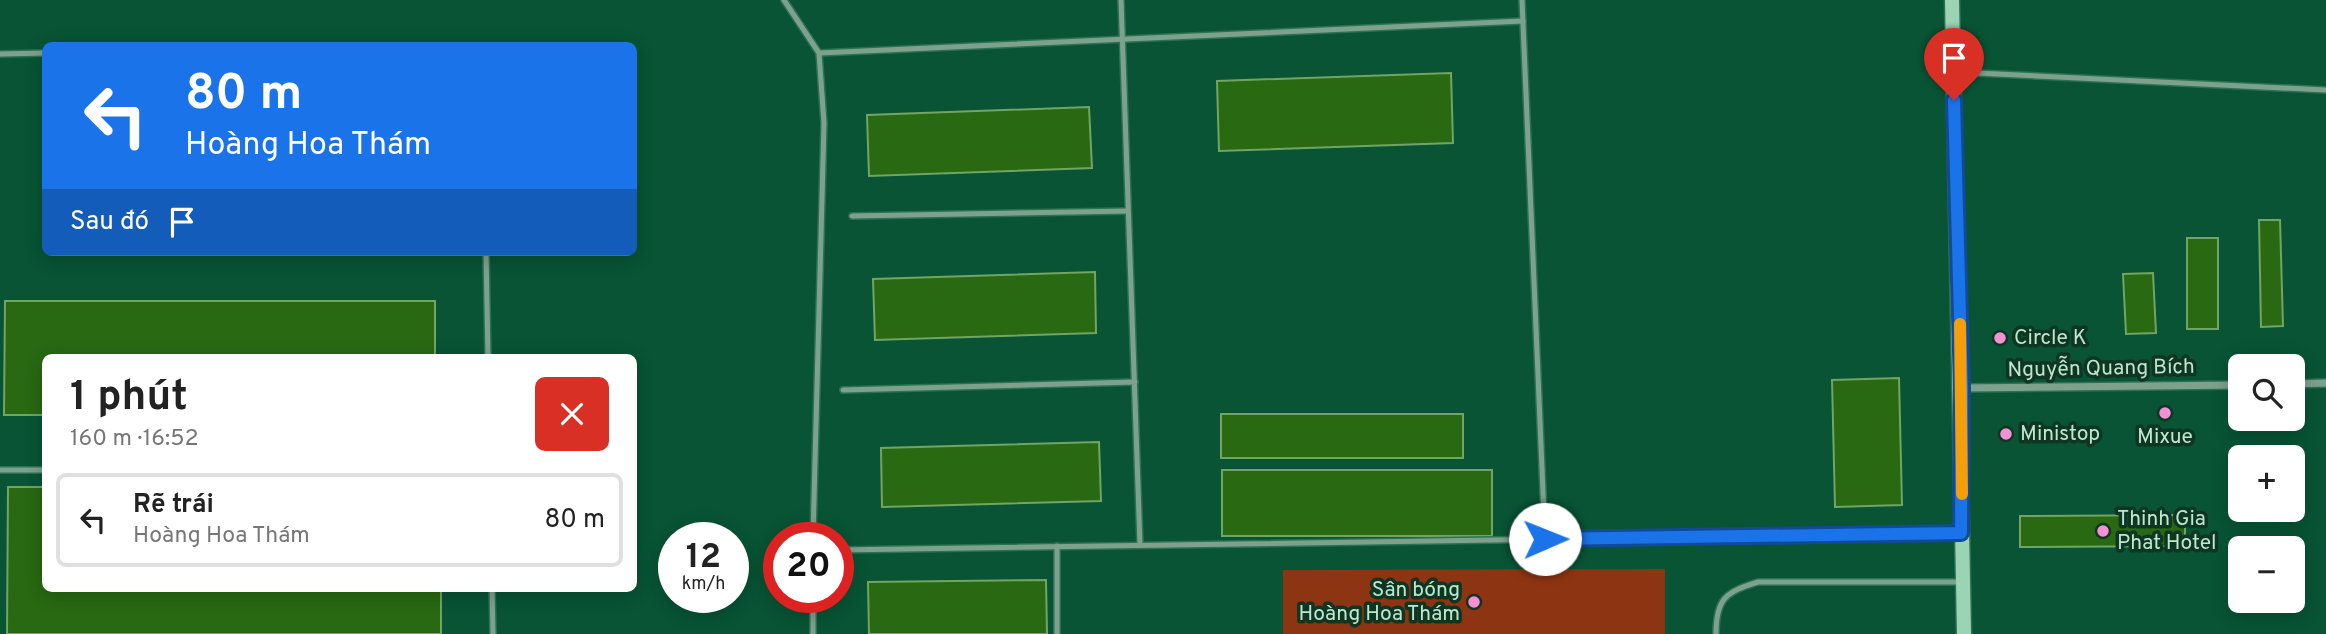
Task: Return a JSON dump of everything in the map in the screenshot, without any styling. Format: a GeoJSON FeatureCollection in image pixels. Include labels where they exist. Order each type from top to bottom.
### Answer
{"type":"FeatureCollection","features":[{"type":"Feature","properties":{"kind":"main road"},"geometry":{"type":"LineString","coordinates":[[1952,0],[1962,388],[1961,533],[1964,634]]}},
{"type":"Feature","properties":{"kind":"street"},"geometry":{"type":"LineString","coordinates":[[2305,384],[2326,383]]}},
{"type":"Feature","properties":{"kind":"street","name":"Nguyễn Quang Bích"},"geometry":{"type":"LineString","coordinates":[[1962,388],[2228,385]]}},
{"type":"Feature","properties":{"kind":"lane"},"geometry":{"type":"LineString","coordinates":[[784,0],[820,53],[824,122],[813,522]]}},
{"type":"Feature","properties":{"kind":"lane"},"geometry":{"type":"LineString","coordinates":[[1121,0],[1140,544]]}},
{"type":"Feature","properties":{"kind":"lane"},"geometry":{"type":"LineString","coordinates":[[1522,0],[1545,539]]}},
{"type":"Feature","properties":{"kind":"lane"},"geometry":{"type":"LineString","coordinates":[[820,53],[1523,21]]}},
{"type":"Feature","properties":{"kind":"lane"},"geometry":{"type":"LineString","coordinates":[[0,54],[42,53]]}},
{"type":"Feature","properties":{"kind":"lane"},"geometry":{"type":"LineString","coordinates":[[1953,72],[2326,90]]}},
{"type":"Feature","properties":{"kind":"lane"},"geometry":{"type":"LineString","coordinates":[[852,216],[1128,211]]}},
{"type":"Feature","properties":{"kind":"lane"},"geometry":{"type":"LineString","coordinates":[[486,256],[488,354]]}},
{"type":"Feature","properties":{"kind":"lane"},"geometry":{"type":"LineString","coordinates":[[843,390],[1135,382]]}},
{"type":"Feature","properties":{"kind":"lane"},"geometry":{"type":"LineString","coordinates":[[0,470],[42,470]]}},
{"type":"Feature","properties":{"kind":"lane"},"geometry":{"type":"LineString","coordinates":[[854,550],[1961,533]]}},
{"type":"Feature","properties":{"kind":"lane"},"geometry":{"type":"LineString","coordinates":[[1057,546],[1057,634]]}},
{"type":"Feature","properties":{"kind":"lane"},"geometry":{"type":"LineString","coordinates":[[1716,634],[1719,607],[1728,593],[1758,582],[1964,582]]}},
{"type":"Feature","properties":{"kind":"lane"},"geometry":{"type":"LineString","coordinates":[[492,592],[493,634]]}},
{"type":"Feature","properties":{"kind":"lane"},"geometry":{"type":"LineString","coordinates":[[813,613],[813,634]]}},
{"type":"Feature","properties":{"kind":"shaded area","name":"Sân bóng Hoàng Hoa Thám"},"geometry":{"type":"Polygon","coordinates":[[[1665,569],[1665,634],[1283,634],[1283,570],[1665,569]]]}},
{"type":"Feature","properties":{"kind":"building"},"geometry":{"type":"Polygon","coordinates":[[[1451,73],[1453,143],[1219,151],[1217,81],[1451,73]]]}},
{"type":"Feature","properties":{"kind":"building"},"geometry":{"type":"Polygon","coordinates":[[[1089,107],[1092,168],[869,176],[867,115],[1089,107]]]}},
{"type":"Feature","properties":{"kind":"building"},"geometry":{"type":"Polygon","coordinates":[[[2259,220],[2280,220],[2283,326],[2261,327],[2259,220]]]}},
{"type":"Feature","properties":{"kind":"building"},"geometry":{"type":"Polygon","coordinates":[[[2187,238],[2218,238],[2218,329],[2187,329],[2187,238]]]}},
{"type":"Feature","properties":{"kind":"building"},"geometry":{"type":"Polygon","coordinates":[[[1095,272],[1096,333],[875,340],[873,279],[1095,272]]]}},
{"type":"Feature","properties":{"kind":"building"},"geometry":{"type":"Polygon","coordinates":[[[2153,273],[2156,333],[2126,334],[2123,274],[2153,273]]]}},
{"type":"Feature","properties":{"kind":"building"},"geometry":{"type":"Polygon","coordinates":[[[5,301],[435,301],[435,354],[42,354],[42,415],[4,415],[5,301]]]}},
{"type":"Feature","properties":{"kind":"building"},"geometry":{"type":"Polygon","coordinates":[[[1899,378],[1902,505],[1835,507],[1832,380],[1899,378]]]}},
{"type":"Feature","properties":{"kind":"building"},"geometry":{"type":"Polygon","coordinates":[[[1221,414],[1463,414],[1463,458],[1221,458],[1221,414]]]}},
{"type":"Feature","properties":{"kind":"building"},"geometry":{"type":"Polygon","coordinates":[[[1099,442],[1101,501],[882,507],[881,448],[1099,442]]]}},
{"type":"Feature","properties":{"kind":"building"},"geometry":{"type":"Polygon","coordinates":[[[1222,470],[1492,470],[1492,536],[1222,536],[1222,470]]]}},
{"type":"Feature","properties":{"kind":"building"},"geometry":{"type":"Polygon","coordinates":[[[8,487],[42,487],[42,592],[441,592],[441,634],[7,634],[8,487]]]}},
{"type":"Feature","properties":{"kind":"building","name":"Thinh Gia Phat Hotel"},"geometry":{"type":"Polygon","coordinates":[[[2185,515],[2185,546],[2020,547],[2020,516],[2185,515]]]}},
{"type":"Feature","properties":{"kind":"building"},"geometry":{"type":"Polygon","coordinates":[[[1046,580],[1047,634],[869,634],[868,582],[1046,580]]]}},
{"type":"Feature","properties":{"kind":"slow traffic"},"geometry":{"type":"LineString","coordinates":[[1960,324],[1962,494]]}},
{"type":"Feature","properties":{"kind":"place","name":"Circle K"},"geometry":{"type":"Point","coordinates":[2000,338]}},
{"type":"Feature","properties":{"kind":"place","name":"Mixue"},"geometry":{"type":"Point","coordinates":[2165,413]}},
{"type":"Feature","properties":{"kind":"place","name":"Ministop"},"geometry":{"type":"Point","coordinates":[2006,434]}},
{"type":"Feature","properties":{"kind":"place","name":"Thinh Gia Phat Hotel"},"geometry":{"type":"Point","coordinates":[2103,531]}},
{"type":"Feature","properties":{"kind":"place","name":"Sân bóng Hoàng Hoa Thám"},"geometry":{"type":"Point","coordinates":[1474,602]}},
{"type":"Feature","properties":{"kind":"route"},"geometry":{"type":"LineString","coordinates":[[1545,539],[1961,533],[1962,388],[1954,100]]}}]}
